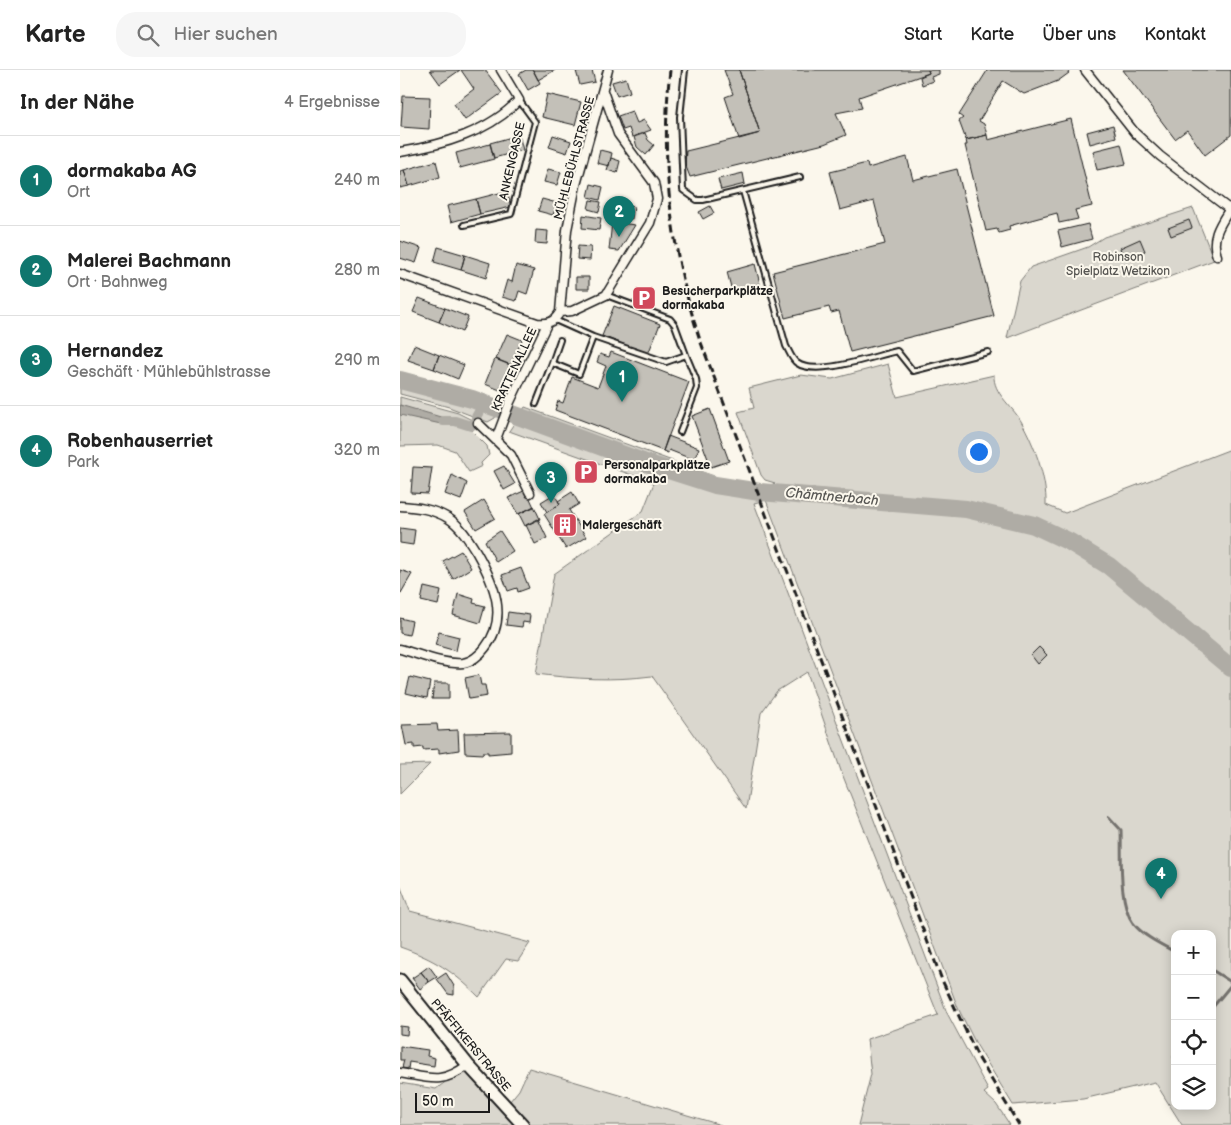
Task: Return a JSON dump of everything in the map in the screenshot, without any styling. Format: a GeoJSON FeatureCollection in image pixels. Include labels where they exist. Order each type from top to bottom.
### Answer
{"type":"FeatureCollection","features":[{"type":"Feature","properties":{"kind":"main road","name":"PFÄFFIKERSTRASSE"},"geometry":{"type":"LineString","coordinates":[[400,980],[468,1065],[523,1125]]}},
{"type":"Feature","properties":{"kind":"street","name":"ANKENGASSE"},"geometry":{"type":"LineString","coordinates":[[400,152],[451,140],[506,114],[519,100],[501,70]]}},
{"type":"Feature","properties":{"kind":"street","name":"MÜHLEBÜHLSTRASSE"},"geometry":{"type":"LineString","coordinates":[[560,312],[570,214],[576,185],[608,70]]}},
{"type":"Feature","properties":{"kind":"street"},"geometry":{"type":"LineString","coordinates":[[1085,70],[1136,133],[1160,156],[1230,208],[1214,239],[1217,256]]}},
{"type":"Feature","properties":{"kind":"street"},"geometry":{"type":"LineString","coordinates":[[400,274],[537,324],[547,324],[555,320],[560,312],[572,311],[606,295],[650,223],[657,199],[654,183],[618,134],[603,91]]}},
{"type":"Feature","properties":{"kind":"street","name":"KRATTENALLEE"},"geometry":{"type":"LineString","coordinates":[[496,439],[510,402],[547,324]]}},
{"type":"Feature","properties":{"kind":"street"},"geometry":{"type":"LineString","coordinates":[[478,423],[511,455],[530,492]]}},
{"type":"Feature","properties":{"kind":"street"},"geometry":{"type":"LineString","coordinates":[[400,506],[432,511],[449,519],[465,534],[488,571],[498,597],[498,618],[493,639],[481,654],[465,663],[452,663],[400,648]]}},
{"type":"Feature","properties":{"kind":"street"},"geometry":{"type":"LineString","coordinates":[[400,1073],[442,1079],[454,1075],[468,1065]]}},
{"type":"Feature","properties":{"kind":"lane"},"geometry":{"type":"LineString","coordinates":[[685,70],[680,117],[683,190],[697,200],[800,177]]}},
{"type":"Feature","properties":{"kind":"lane","name":"ANKENGASSE"},"geometry":{"type":"LineString","coordinates":[[464,224],[511,214],[535,122],[519,100]]}},
{"type":"Feature","properties":{"kind":"lane"},"geometry":{"type":"LineString","coordinates":[[742,190],[786,346],[795,362],[807,368],[830,367],[897,351],[913,371],[988,352]]}},
{"type":"Feature","properties":{"kind":"lane"},"geometry":{"type":"LineString","coordinates":[[606,295],[670,319],[675,325],[696,379],[696,388],[680,432]]}},
{"type":"Feature","properties":{"kind":"lane"},"geometry":{"type":"LineString","coordinates":[[555,320],[593,337],[666,362],[686,354]]}},
{"type":"Feature","properties":{"kind":"lane"},"geometry":{"type":"LineString","coordinates":[[552,363],[579,374],[593,337]]}},
{"type":"Feature","properties":{"kind":"lane"},"geometry":{"type":"LineString","coordinates":[[536,404],[560,340]]}},
{"type":"Feature","properties":{"kind":"green space","name":"Robinson Spielplatz Wetzikon"},"geometry":{"type":"Polygon","coordinates":[[[1193,208],[1214,260],[1007,338],[1020,281],[1031,267],[1088,247],[1104,237],[1193,208]]]}},
{"type":"Feature","properties":{"kind":"green space"},"geometry":{"type":"Polygon","coordinates":[[[888,364],[897,397],[994,375],[1000,394],[1017,415],[1031,440],[1042,473],[1046,505],[1065,513],[1231,449],[1231,1125],[1182,1125],[1173,1110],[1216,1110],[1216,930],[1171,930],[1171,1107],[1155,1082],[1083,1099],[1013,1105],[976,1044],[958,1008],[766,500],[754,503],[947,1013],[988,1090],[984,1093],[996,1104],[1010,1125],[858,1125],[871,1074],[867,1039],[938,1015],[841,771],[807,672],[777,691],[761,713],[746,809],[652,676],[594,679],[536,674],[554,574],[643,511],[654,483],[509,431],[525,407],[746,488],[763,489],[775,483],[765,480],[761,475],[738,412],[754,408],[749,388],[801,375],[832,379],[888,364]]]}},
{"type":"Feature","properties":{"kind":"green space"},"geometry":{"type":"Polygon","coordinates":[[[400,380],[472,399],[498,409],[495,418],[488,422],[449,407],[400,394],[400,380]]]}},
{"type":"Feature","properties":{"kind":"green space"},"geometry":{"type":"Polygon","coordinates":[[[400,397],[458,413],[478,423],[472,431],[487,446],[489,455],[481,463],[482,466],[469,472],[455,451],[438,445],[400,446],[400,397]]]}},
{"type":"Feature","properties":{"kind":"green space"},"geometry":{"type":"Polygon","coordinates":[[[430,764],[400,794],[400,765],[430,764]]]}},
{"type":"Feature","properties":{"kind":"green space"},"geometry":{"type":"Polygon","coordinates":[[[400,885],[410,911],[530,943],[518,961],[506,959],[479,997],[442,967],[423,956],[400,947],[400,885]]]}},
{"type":"Feature","properties":{"kind":"green space"},"geometry":{"type":"Polygon","coordinates":[[[468,1065],[505,1107],[519,1090],[529,1068],[721,1125],[400,1125],[400,1083],[436,1089],[468,1065]]]}},
{"type":"Feature","properties":{"kind":"shaded area"},"geometry":{"type":"Polygon","coordinates":[[[400,405],[444,418],[441,424],[400,415],[400,405]]]}},
{"type":"Feature","properties":{"kind":"building"},"geometry":{"type":"Polygon","coordinates":[[[430,70],[460,70],[440,84],[430,70]]]}},
{"type":"Feature","properties":{"kind":"building"},"geometry":{"type":"Polygon","coordinates":[[[461,70],[485,70],[502,93],[465,120],[454,104],[474,89],[461,70]]]}},
{"type":"Feature","properties":{"kind":"building"},"geometry":{"type":"Polygon","coordinates":[[[526,70],[533,70],[540,83],[528,90],[519,74],[526,70]]]}},
{"type":"Feature","properties":{"kind":"building"},"geometry":{"type":"Polygon","coordinates":[[[533,70],[555,70],[538,80],[533,70]]]}},
{"type":"Feature","properties":{"kind":"building"},"geometry":{"type":"Polygon","coordinates":[[[592,70],[595,82],[580,85],[576,71],[592,70]]]}},
{"type":"Feature","properties":{"kind":"building"},"geometry":{"type":"Polygon","coordinates":[[[724,70],[739,70],[760,133],[739,139],[725,97],[733,94],[724,70]]]}},
{"type":"Feature","properties":{"kind":"building"},"geometry":{"type":"Polygon","coordinates":[[[739,70],[928,70],[929,73],[859,97],[862,108],[836,113],[846,135],[824,144],[690,177],[685,164],[686,151],[760,133],[739,70]]]}},
{"type":"Feature","properties":{"kind":"building"},"geometry":{"type":"Polygon","coordinates":[[[928,70],[939,70],[939,74],[931,77],[933,81],[922,85],[920,77],[929,73],[928,70]]]}},
{"type":"Feature","properties":{"kind":"building"},"geometry":{"type":"Polygon","coordinates":[[[986,70],[1067,70],[1069,73],[1058,81],[1024,94],[1003,81],[979,121],[984,124],[987,135],[966,140],[959,121],[963,118],[959,115],[986,70]]]}},
{"type":"Feature","properties":{"kind":"building"},"geometry":{"type":"Polygon","coordinates":[[[1123,70],[1231,70],[1231,135],[1205,155],[1187,130],[1175,139],[1123,70]]]}},
{"type":"Feature","properties":{"kind":"building"},"geometry":{"type":"Polygon","coordinates":[[[626,78],[630,92],[617,96],[612,82],[626,78]]]}},
{"type":"Feature","properties":{"kind":"building"},"geometry":{"type":"Polygon","coordinates":[[[547,94],[581,102],[575,125],[542,117],[547,94]]]}},
{"type":"Feature","properties":{"kind":"building"},"geometry":{"type":"Polygon","coordinates":[[[403,96],[430,97],[429,129],[401,127],[403,96]]]}},
{"type":"Feature","properties":{"kind":"building"},"geometry":{"type":"Polygon","coordinates":[[[632,111],[637,123],[644,120],[651,130],[632,137],[629,128],[623,130],[618,116],[632,111]]]}},
{"type":"Feature","properties":{"kind":"building"},"geometry":{"type":"Polygon","coordinates":[[[1071,119],[1092,206],[1075,210],[1078,219],[1059,223],[1057,213],[1009,226],[1010,230],[999,233],[997,229],[986,231],[965,145],[967,145],[966,140],[987,135],[988,140],[1071,119]]]}},
{"type":"Feature","properties":{"kind":"building"},"geometry":{"type":"Polygon","coordinates":[[[1113,125],[1116,137],[1090,144],[1087,132],[1113,125]]]}},
{"type":"Feature","properties":{"kind":"building"},"geometry":{"type":"Polygon","coordinates":[[[645,133],[648,140],[654,145],[646,155],[637,147],[634,137],[645,133]]]}},
{"type":"Feature","properties":{"kind":"building"},"geometry":{"type":"Polygon","coordinates":[[[519,135],[523,150],[494,158],[490,143],[519,135]]]}},
{"type":"Feature","properties":{"kind":"building"},"geometry":{"type":"Polygon","coordinates":[[[553,135],[571,141],[567,153],[549,147],[553,135]]]}},
{"type":"Feature","properties":{"kind":"building"},"geometry":{"type":"Polygon","coordinates":[[[490,144],[494,159],[460,168],[456,153],[490,144]]]}},
{"type":"Feature","properties":{"kind":"building"},"geometry":{"type":"Polygon","coordinates":[[[1121,144],[1126,164],[1097,170],[1093,151],[1121,144]]]}},
{"type":"Feature","properties":{"kind":"building"},"geometry":{"type":"Polygon","coordinates":[[[600,150],[612,153],[609,166],[597,163],[600,150]]]}},
{"type":"Feature","properties":{"kind":"building"},"geometry":{"type":"Polygon","coordinates":[[[907,157],[913,180],[957,169],[994,316],[850,352],[839,311],[831,313],[829,307],[785,318],[773,272],[885,244],[874,201],[840,210],[830,172],[867,163],[868,168],[907,157]]]}},
{"type":"Feature","properties":{"kind":"building"},"geometry":{"type":"Polygon","coordinates":[[[611,158],[620,161],[617,173],[607,170],[611,158]]]}},
{"type":"Feature","properties":{"kind":"building"},"geometry":{"type":"Polygon","coordinates":[[[436,161],[440,177],[409,186],[404,170],[436,161]]]}},
{"type":"Feature","properties":{"kind":"building"},"geometry":{"type":"Polygon","coordinates":[[[548,169],[561,172],[557,185],[544,182],[548,169]]]}},
{"type":"Feature","properties":{"kind":"building"},"geometry":{"type":"Polygon","coordinates":[[[404,170],[409,186],[400,188],[400,171],[404,170]]]}},
{"type":"Feature","properties":{"kind":"building"},"geometry":{"type":"Polygon","coordinates":[[[743,173],[745,184],[721,190],[718,179],[743,173]]]}},
{"type":"Feature","properties":{"kind":"building"},"geometry":{"type":"Polygon","coordinates":[[[591,184],[603,187],[600,200],[588,197],[591,184]]]}},
{"type":"Feature","properties":{"kind":"building"},"geometry":{"type":"Polygon","coordinates":[[[507,191],[511,207],[480,214],[476,199],[507,191]]]}},
{"type":"Feature","properties":{"kind":"building"},"geometry":{"type":"Polygon","coordinates":[[[476,199],[480,214],[451,222],[447,206],[476,199]]]}},
{"type":"Feature","properties":{"kind":"building"},"geometry":{"type":"Polygon","coordinates":[[[542,199],[557,203],[553,215],[538,211],[542,199]]]}},
{"type":"Feature","properties":{"kind":"building"},"geometry":{"type":"Polygon","coordinates":[[[590,200],[601,202],[599,212],[588,209],[590,200]]]}},
{"type":"Feature","properties":{"kind":"building"},"geometry":{"type":"Polygon","coordinates":[[[620,204],[634,207],[632,219],[618,216],[620,204]]]}},
{"type":"Feature","properties":{"kind":"building"},"geometry":{"type":"Polygon","coordinates":[[[710,206],[714,213],[703,219],[699,212],[710,206]]]}},
{"type":"Feature","properties":{"kind":"building"},"geometry":{"type":"Polygon","coordinates":[[[583,215],[601,218],[599,230],[582,228],[583,215]]]}},
{"type":"Feature","properties":{"kind":"building"},"geometry":{"type":"Polygon","coordinates":[[[1189,220],[1192,228],[1171,236],[1168,228],[1189,220]]]}},
{"type":"Feature","properties":{"kind":"building"},"geometry":{"type":"Polygon","coordinates":[[[612,222],[635,225],[619,251],[609,250],[612,222]]]}},
{"type":"Feature","properties":{"kind":"building"},"geometry":{"type":"Polygon","coordinates":[[[1088,224],[1092,239],[1062,247],[1058,231],[1088,224]]]}},
{"type":"Feature","properties":{"kind":"building"},"geometry":{"type":"Polygon","coordinates":[[[536,230],[548,231],[547,244],[535,243],[536,230]]]}},
{"type":"Feature","properties":{"kind":"building"},"geometry":{"type":"Polygon","coordinates":[[[1140,239],[1145,251],[1124,259],[1120,248],[1140,239]]]}},
{"type":"Feature","properties":{"kind":"building"},"geometry":{"type":"Polygon","coordinates":[[[400,241],[421,248],[416,263],[400,258],[400,241]]]}},
{"type":"Feature","properties":{"kind":"building"},"geometry":{"type":"Polygon","coordinates":[[[578,246],[591,247],[590,260],[577,259],[578,246]]]}},
{"type":"Feature","properties":{"kind":"building"},"geometry":{"type":"Polygon","coordinates":[[[438,247],[465,255],[461,270],[434,262],[438,247]]]}},
{"type":"Feature","properties":{"kind":"building"},"geometry":{"type":"Polygon","coordinates":[[[465,255],[490,263],[486,278],[461,270],[465,255]]]}},
{"type":"Feature","properties":{"kind":"building"},"geometry":{"type":"Polygon","coordinates":[[[755,264],[760,284],[732,291],[727,272],[755,264]]]}},
{"type":"Feature","properties":{"kind":"building"},"geometry":{"type":"Polygon","coordinates":[[[516,265],[534,270],[527,294],[519,291],[516,301],[502,297],[507,280],[512,282],[516,265]]]}},
{"type":"Feature","properties":{"kind":"building"},"geometry":{"type":"Polygon","coordinates":[[[576,277],[589,277],[589,289],[576,289],[576,277]]]}},
{"type":"Feature","properties":{"kind":"building"},"geometry":{"type":"Polygon","coordinates":[[[419,298],[445,308],[439,322],[413,312],[419,298]]]}},
{"type":"Feature","properties":{"kind":"building"},"geometry":{"type":"Polygon","coordinates":[[[614,306],[660,324],[648,354],[602,336],[614,306]]]}},
{"type":"Feature","properties":{"kind":"building"},"geometry":{"type":"Polygon","coordinates":[[[445,308],[468,317],[462,332],[439,322],[445,308]]]}},
{"type":"Feature","properties":{"kind":"building"},"geometry":{"type":"Polygon","coordinates":[[[507,334],[522,340],[511,365],[496,359],[507,334]]]}},
{"type":"Feature","properties":{"kind":"building"},"geometry":{"type":"Polygon","coordinates":[[[414,345],[439,355],[434,369],[408,360],[414,345]]]}},
{"type":"Feature","properties":{"kind":"building"},"geometry":{"type":"Polygon","coordinates":[[[611,352],[689,382],[663,451],[555,410],[558,401],[563,403],[572,377],[598,387],[606,366],[597,362],[600,354],[609,357],[611,352]]]}},
{"type":"Feature","properties":{"kind":"building"},"geometry":{"type":"Polygon","coordinates":[[[439,355],[464,365],[458,379],[434,369],[439,355]]]}},
{"type":"Feature","properties":{"kind":"building"},"geometry":{"type":"Polygon","coordinates":[[[495,359],[510,365],[500,390],[485,384],[495,359]]]}},
{"type":"Feature","properties":{"kind":"building"},"geometry":{"type":"Polygon","coordinates":[[[710,409],[729,461],[711,467],[692,416],[710,409]]]}},
{"type":"Feature","properties":{"kind":"building"},"geometry":{"type":"Polygon","coordinates":[[[668,436],[699,448],[694,460],[669,450],[668,453],[663,451],[668,436]]]}},
{"type":"Feature","properties":{"kind":"building"},"geometry":{"type":"Polygon","coordinates":[[[504,466],[515,484],[504,490],[494,471],[504,466]]]}},
{"type":"Feature","properties":{"kind":"building"},"geometry":{"type":"Polygon","coordinates":[[[413,467],[432,468],[428,494],[411,493],[413,467]]]}},
{"type":"Feature","properties":{"kind":"building"},"geometry":{"type":"Polygon","coordinates":[[[452,475],[467,483],[461,500],[445,494],[452,475]]]}},
{"type":"Feature","properties":{"kind":"building"},"geometry":{"type":"Polygon","coordinates":[[[526,490],[534,507],[518,514],[508,498],[526,490]]]}},
{"type":"Feature","properties":{"kind":"building","name":"Malergeschäft"},"geometry":{"type":"Polygon","coordinates":[[[572,492],[579,504],[569,510],[586,537],[566,549],[544,514],[560,504],[558,501],[572,492]]]}},
{"type":"Feature","properties":{"kind":"building"},"geometry":{"type":"Polygon","coordinates":[[[554,494],[560,504],[547,512],[541,502],[554,494]]]}},
{"type":"Feature","properties":{"kind":"building"},"geometry":{"type":"Polygon","coordinates":[[[484,500],[495,518],[476,529],[465,512],[484,500]]]}},
{"type":"Feature","properties":{"kind":"building"},"geometry":{"type":"Polygon","coordinates":[[[534,506],[540,519],[525,526],[519,514],[534,506]]]}},
{"type":"Feature","properties":{"kind":"building"},"geometry":{"type":"Polygon","coordinates":[[[538,519],[547,538],[535,544],[526,525],[538,519]]]}},
{"type":"Feature","properties":{"kind":"building"},"geometry":{"type":"Polygon","coordinates":[[[400,528],[415,530],[413,545],[400,543],[400,528]]]}},
{"type":"Feature","properties":{"kind":"building"},"geometry":{"type":"Polygon","coordinates":[[[500,531],[513,551],[496,562],[485,541],[500,531]]]}},
{"type":"Feature","properties":{"kind":"building"},"geometry":{"type":"Polygon","coordinates":[[[461,551],[471,568],[453,579],[443,561],[461,551]]]}},
{"type":"Feature","properties":{"kind":"building"},"geometry":{"type":"Polygon","coordinates":[[[521,568],[529,588],[518,592],[517,588],[508,591],[502,575],[521,568]]]}},
{"type":"Feature","properties":{"kind":"building"},"geometry":{"type":"Polygon","coordinates":[[[400,570],[412,574],[401,593],[400,593],[400,570]]]}},
{"type":"Feature","properties":{"kind":"building"},"geometry":{"type":"Polygon","coordinates":[[[424,587],[441,591],[438,605],[421,601],[424,587]]]}},
{"type":"Feature","properties":{"kind":"building"},"geometry":{"type":"Polygon","coordinates":[[[458,594],[474,599],[473,603],[485,606],[480,623],[453,615],[458,594]]]}},
{"type":"Feature","properties":{"kind":"building"},"geometry":{"type":"Polygon","coordinates":[[[508,612],[530,615],[529,623],[523,622],[522,627],[506,625],[508,612]]]}},
{"type":"Feature","properties":{"kind":"building"},"geometry":{"type":"Polygon","coordinates":[[[400,618],[412,621],[409,635],[400,633],[400,618]]]}},
{"type":"Feature","properties":{"kind":"building"},"geometry":{"type":"Polygon","coordinates":[[[439,632],[459,637],[456,651],[435,645],[439,632]]]}},
{"type":"Feature","properties":{"kind":"building"},"geometry":{"type":"Polygon","coordinates":[[[1039,647],[1047,655],[1038,664],[1031,655],[1039,647]]]}},
{"type":"Feature","properties":{"kind":"building"},"geometry":{"type":"Polygon","coordinates":[[[479,675],[481,685],[485,685],[487,696],[469,699],[465,678],[479,675]]]}},
{"type":"Feature","properties":{"kind":"building"},"geometry":{"type":"Polygon","coordinates":[[[410,677],[430,682],[427,698],[406,693],[410,677]]]}},
{"type":"Feature","properties":{"kind":"building"},"geometry":{"type":"Polygon","coordinates":[[[434,683],[449,683],[449,699],[432,699],[434,683]]]}},
{"type":"Feature","properties":{"kind":"building"},"geometry":{"type":"Polygon","coordinates":[[[437,724],[438,731],[458,730],[459,750],[439,753],[439,749],[423,750],[423,747],[414,748],[414,744],[406,745],[402,725],[437,724]]]}},
{"type":"Feature","properties":{"kind":"building"},"geometry":{"type":"Polygon","coordinates":[[[511,732],[511,752],[465,753],[464,733],[511,732]]]}},
{"type":"Feature","properties":{"kind":"building"},"geometry":{"type":"Polygon","coordinates":[[[429,966],[437,977],[429,982],[421,972],[429,966]]]}},
{"type":"Feature","properties":{"kind":"building"},"geometry":{"type":"Polygon","coordinates":[[[421,972],[429,982],[420,989],[412,978],[421,972]]]}},
{"type":"Feature","properties":{"kind":"building"},"geometry":{"type":"Polygon","coordinates":[[[446,973],[454,986],[454,995],[448,994],[437,979],[446,973]]]}},
{"type":"Feature","properties":{"kind":"building"},"geometry":{"type":"Polygon","coordinates":[[[400,1026],[408,1027],[407,1035],[400,1034],[400,1026]]]}},
{"type":"Feature","properties":{"kind":"building"},"geometry":{"type":"Polygon","coordinates":[[[400,1046],[428,1050],[427,1056],[435,1058],[434,1066],[409,1062],[408,1069],[402,1068],[404,1060],[400,1060],[400,1046]]]}},
{"type":"Feature","properties":{"kind":"waterway","name":"Chämtnerbach"},"geometry":{"type":"LineString","coordinates":[[400,380],[472,399],[643,462],[715,485],[760,492],[966,509],[1034,525],[1070,542],[1109,566],[1231,668]]}},
{"type":"Feature","properties":{"kind":"waterway"},"geometry":{"type":"LineString","coordinates":[[476,417],[484,403]]}},
{"type":"Feature","properties":{"kind":"waterway"},"geometry":{"type":"LineString","coordinates":[[443,421],[455,421],[471,426],[473,423]]}},
{"type":"Feature","properties":{"kind":"waterway"},"geometry":{"type":"LineString","coordinates":[[1109,817],[1121,830],[1123,891],[1128,914],[1133,923],[1142,932],[1171,950]]}},
{"type":"Feature","properties":{"kind":"waterway"},"geometry":{"type":"LineString","coordinates":[[1216,973],[1231,982]]}},
{"type":"Feature","properties":{"kind":"waterway"},"geometry":{"type":"LineString","coordinates":[[1216,1003],[1231,985]]}},
{"type":"Feature","properties":{"kind":"railway"},"geometry":{"type":"LineString","coordinates":[[670,70],[666,139],[670,206],[682,274],[700,340],[942,980],[978,1057],[1019,1125]]}},
{"type":"Feature","properties":{"kind":"place","name":"Malerei Bachmann"},"geometry":{"type":"Point","coordinates":[619,237]}},
{"type":"Feature","properties":{"kind":"place","name":"Besucherparkplätze dormakaba"},"geometry":{"type":"Point","coordinates":[644,298]}},
{"type":"Feature","properties":{"kind":"place","name":"dormakaba AG"},"geometry":{"type":"Point","coordinates":[622,402]}},
{"type":"Feature","properties":{"kind":"place","name":"Personalparkplätze dormakaba"},"geometry":{"type":"Point","coordinates":[586,472]}},
{"type":"Feature","properties":{"kind":"place","name":"Hernandez"},"geometry":{"type":"Point","coordinates":[551,503]}},
{"type":"Feature","properties":{"kind":"place","name":"Malergeschäft"},"geometry":{"type":"Point","coordinates":[565,525]}},
{"type":"Feature","properties":{"kind":"place","name":"Robenhauserriet"},"geometry":{"type":"Point","coordinates":[1161,899]}}]}
